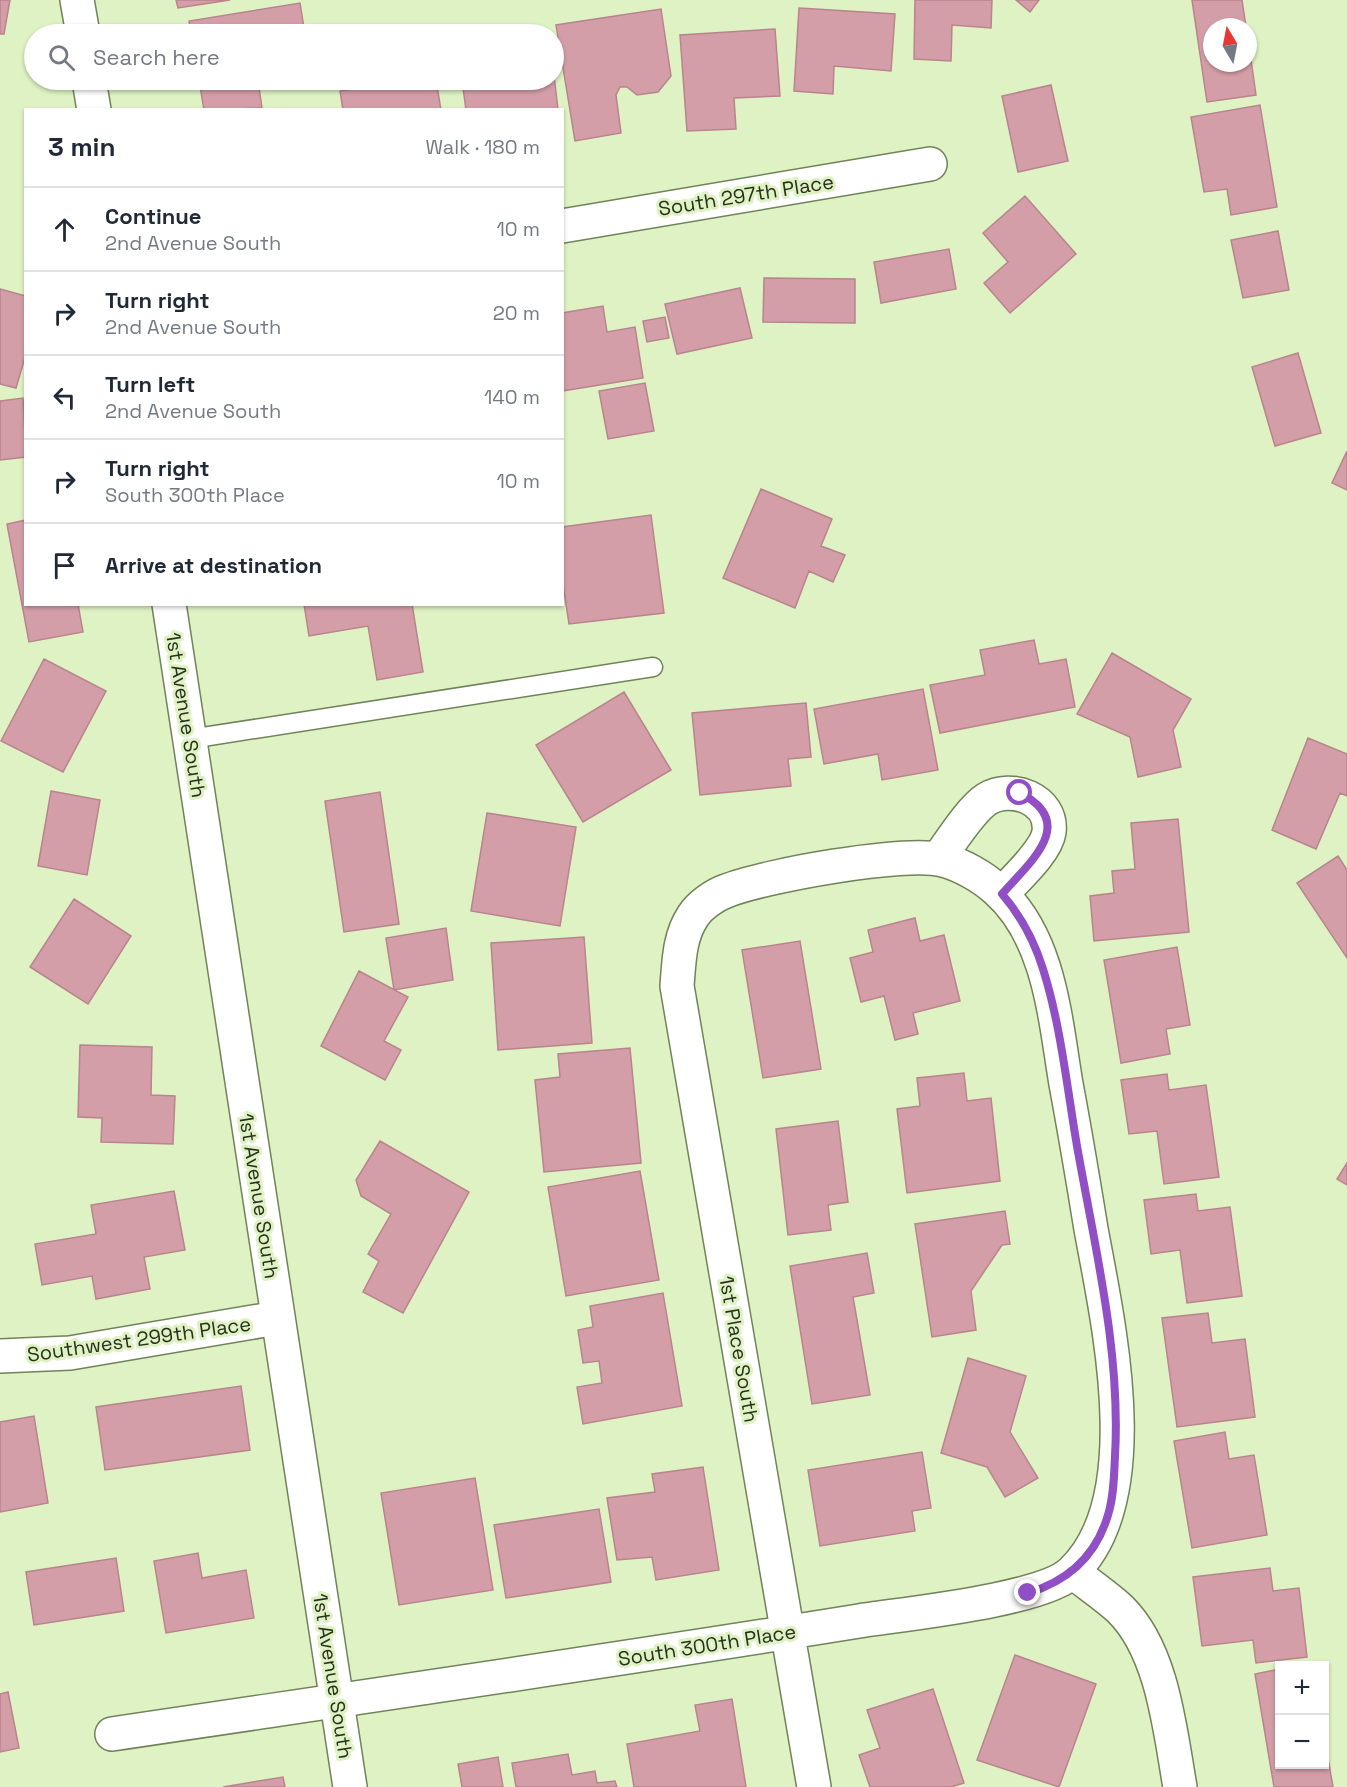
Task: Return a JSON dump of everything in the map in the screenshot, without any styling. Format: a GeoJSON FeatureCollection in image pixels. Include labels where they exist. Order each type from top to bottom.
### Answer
{"type":"FeatureCollection","features":[{"type":"Feature","properties":{"kind":"street"},"geometry":{"type":"LineString","coordinates":[[77,0],[81,24]]}},
{"type":"Feature","properties":{"kind":"street"},"geometry":{"type":"LineString","coordinates":[[91,90],[94,108]]}},
{"type":"Feature","properties":{"kind":"street","name":"South 297th Place"},"geometry":{"type":"LineString","coordinates":[[564,226],[930,164]]}},
{"type":"Feature","properties":{"kind":"street","name":"1st Avenue South"},"geometry":{"type":"LineString","coordinates":[[169,606],[350,1787]]}},
{"type":"Feature","properties":{"kind":"street"},"geometry":{"type":"LineString","coordinates":[[992,886],[1042,848],[1049,832],[1047,819],[1032,799],[1008,791],[995,794],[984,801],[938,859],[992,886],[1018,914],[1032,938],[1050,994],[1102,1290],[1116,1403],[1114,1479],[1108,1515],[1096,1541],[1073,1572],[1121,1610],[1149,1656],[1165,1703],[1180,1787]]}},
{"type":"Feature","properties":{"kind":"street","name":"1st Place South"},"geometry":{"type":"LineString","coordinates":[[814,1787],[809,1746],[787,1633],[677,986],[680,944],[694,913],[719,893],[750,883],[896,857],[938,859]]}},
{"type":"Feature","properties":{"kind":"street","name":"Southwest 299th Place"},"geometry":{"type":"LineString","coordinates":[[0,1356],[70,1353],[277,1318]]}},
{"type":"Feature","properties":{"kind":"street","name":"South 300th Place"},"geometry":{"type":"LineString","coordinates":[[112,1734],[787,1633],[1028,1593],[1054,1584],[1073,1572]]}},
{"type":"Feature","properties":{"kind":"lane"},"geometry":{"type":"LineString","coordinates":[[190,739],[653,667]]}},
{"type":"Feature","properties":{"kind":"building"},"geometry":{"type":"Polygon","coordinates":[[[0,0],[10,0],[4,34],[0,34],[0,0]]]}},
{"type":"Feature","properties":{"kind":"building"},"geometry":{"type":"Polygon","coordinates":[[[176,0],[230,0],[178,8],[176,0]]]}},
{"type":"Feature","properties":{"kind":"building"},"geometry":{"type":"Polygon","coordinates":[[[915,0],[992,0],[991,28],[952,25],[951,61],[914,59],[915,0]]]}},
{"type":"Feature","properties":{"kind":"building"},"geometry":{"type":"Polygon","coordinates":[[[1016,0],[1039,0],[1030,12],[1016,0]]]}},
{"type":"Feature","properties":{"kind":"building"},"geometry":{"type":"Polygon","coordinates":[[[1192,0],[1242,0],[1245,18],[1203,18],[1203,72],[1253,72],[1256,95],[1207,102],[1192,0]]]}},
{"type":"Feature","properties":{"kind":"building"},"geometry":{"type":"Polygon","coordinates":[[[300,3],[303,24],[189,24],[189,21],[300,3]]]}},
{"type":"Feature","properties":{"kind":"building"},"geometry":{"type":"Polygon","coordinates":[[[799,8],[895,14],[891,71],[834,66],[833,94],[794,91],[799,8]]]}},
{"type":"Feature","properties":{"kind":"building"},"geometry":{"type":"Polygon","coordinates":[[[661,9],[671,76],[658,92],[637,95],[627,87],[620,87],[616,95],[621,133],[575,141],[564,74],[563,24],[661,9]]]}},
{"type":"Feature","properties":{"kind":"building"},"geometry":{"type":"Polygon","coordinates":[[[775,29],[780,96],[734,98],[736,129],[687,131],[680,35],[775,29]]]}},
{"type":"Feature","properties":{"kind":"building"},"geometry":{"type":"Polygon","coordinates":[[[1051,85],[1068,161],[1018,172],[1002,96],[1051,85]]]}},
{"type":"Feature","properties":{"kind":"building"},"geometry":{"type":"Polygon","coordinates":[[[201,90],[259,90],[262,108],[204,108],[201,90]]]}},
{"type":"Feature","properties":{"kind":"building"},"geometry":{"type":"Polygon","coordinates":[[[438,90],[441,108],[343,108],[340,91],[438,90]]]}},
{"type":"Feature","properties":{"kind":"building"},"geometry":{"type":"Polygon","coordinates":[[[463,90],[556,90],[558,108],[466,108],[463,90]]]}},
{"type":"Feature","properties":{"kind":"building"},"geometry":{"type":"Polygon","coordinates":[[[1260,105],[1277,207],[1231,215],[1227,189],[1204,192],[1191,117],[1260,105]]]}},
{"type":"Feature","properties":{"kind":"building"},"geometry":{"type":"Polygon","coordinates":[[[1025,196],[1076,254],[1010,313],[984,283],[1008,262],[983,233],[1025,196]]]}},
{"type":"Feature","properties":{"kind":"building"},"geometry":{"type":"Polygon","coordinates":[[[1278,231],[1289,290],[1243,298],[1231,240],[1278,231]]]}},
{"type":"Feature","properties":{"kind":"building"},"geometry":{"type":"Polygon","coordinates":[[[949,249],[956,289],[881,303],[874,262],[949,249]]]}},
{"type":"Feature","properties":{"kind":"building"},"geometry":{"type":"Polygon","coordinates":[[[764,278],[855,279],[855,323],[763,322],[764,278]]]}},
{"type":"Feature","properties":{"kind":"building"},"geometry":{"type":"Polygon","coordinates":[[[740,288],[752,338],[677,354],[665,304],[740,288]]]}},
{"type":"Feature","properties":{"kind":"building"},"geometry":{"type":"Polygon","coordinates":[[[0,289],[24,295],[24,361],[16,388],[0,384],[0,289]]]}},
{"type":"Feature","properties":{"kind":"building"},"geometry":{"type":"Polygon","coordinates":[[[603,306],[607,332],[635,327],[643,378],[564,391],[564,313],[603,306]]]}},
{"type":"Feature","properties":{"kind":"building"},"geometry":{"type":"Polygon","coordinates":[[[665,317],[669,338],[647,342],[643,321],[665,317]]]}},
{"type":"Feature","properties":{"kind":"building"},"geometry":{"type":"Polygon","coordinates":[[[1298,353],[1321,433],[1275,446],[1252,367],[1298,353]]]}},
{"type":"Feature","properties":{"kind":"building"},"geometry":{"type":"Polygon","coordinates":[[[645,383],[654,431],[608,439],[599,391],[645,383]]]}},
{"type":"Feature","properties":{"kind":"building"},"geometry":{"type":"Polygon","coordinates":[[[23,398],[24,457],[0,460],[0,401],[23,398]]]}},
{"type":"Feature","properties":{"kind":"building"},"geometry":{"type":"Polygon","coordinates":[[[1347,451],[1347,490],[1332,483],[1347,451]]]}},
{"type":"Feature","properties":{"kind":"building"},"geometry":{"type":"Polygon","coordinates":[[[761,489],[832,519],[821,546],[845,555],[833,582],[809,571],[795,608],[723,578],[761,489]]]}},
{"type":"Feature","properties":{"kind":"building"},"geometry":{"type":"Polygon","coordinates":[[[651,515],[664,613],[569,624],[564,591],[564,527],[651,515]]]}},
{"type":"Feature","properties":{"kind":"building"},"geometry":{"type":"Polygon","coordinates":[[[24,520],[24,606],[78,606],[83,632],[29,642],[7,524],[24,520]]]}},
{"type":"Feature","properties":{"kind":"building"},"geometry":{"type":"Polygon","coordinates":[[[304,606],[412,606],[423,672],[377,680],[368,626],[309,636],[304,606]]]}},
{"type":"Feature","properties":{"kind":"building"},"geometry":{"type":"Polygon","coordinates":[[[1034,640],[1039,664],[1066,659],[1075,707],[940,733],[930,685],[985,675],[980,650],[1034,640]]]}},
{"type":"Feature","properties":{"kind":"building"},"geometry":{"type":"Polygon","coordinates":[[[1112,653],[1191,699],[1173,730],[1181,767],[1138,777],[1130,737],[1077,714],[1112,653]]]}},
{"type":"Feature","properties":{"kind":"building"},"geometry":{"type":"Polygon","coordinates":[[[44,659],[106,691],[63,772],[1,741],[44,659]]]}},
{"type":"Feature","properties":{"kind":"building"},"geometry":{"type":"Polygon","coordinates":[[[923,689],[938,770],[882,780],[878,754],[824,764],[814,709],[923,689]]]}},
{"type":"Feature","properties":{"kind":"building"},"geometry":{"type":"Polygon","coordinates":[[[624,692],[671,770],[583,822],[536,745],[624,692]]]}},
{"type":"Feature","properties":{"kind":"building"},"geometry":{"type":"Polygon","coordinates":[[[806,703],[811,757],[788,759],[791,786],[700,795],[692,713],[806,703]]]}},
{"type":"Feature","properties":{"kind":"building"},"geometry":{"type":"Polygon","coordinates":[[[1308,738],[1347,754],[1347,796],[1340,793],[1316,849],[1272,830],[1308,738]]]}},
{"type":"Feature","properties":{"kind":"building"},"geometry":{"type":"Polygon","coordinates":[[[51,791],[100,800],[87,875],[38,866],[51,791]]]}},
{"type":"Feature","properties":{"kind":"building"},"geometry":{"type":"Polygon","coordinates":[[[380,792],[399,924],[344,932],[325,801],[380,792]]]}},
{"type":"Feature","properties":{"kind":"building"},"geometry":{"type":"Polygon","coordinates":[[[487,813],[576,827],[560,926],[471,911],[487,813]]]}},
{"type":"Feature","properties":{"kind":"building"},"geometry":{"type":"Polygon","coordinates":[[[1178,819],[1189,932],[1094,941],[1090,896],[1114,893],[1112,871],[1135,869],[1131,823],[1178,819]]]}},
{"type":"Feature","properties":{"kind":"building"},"geometry":{"type":"Polygon","coordinates":[[[1338,856],[1347,870],[1347,958],[1297,883],[1338,856]]]}},
{"type":"Feature","properties":{"kind":"building"},"geometry":{"type":"Polygon","coordinates":[[[74,899],[131,936],[88,1004],[30,967],[74,899]]]}},
{"type":"Feature","properties":{"kind":"building"},"geometry":{"type":"Polygon","coordinates":[[[915,918],[920,941],[944,935],[960,1001],[913,1013],[918,1034],[895,1040],[884,996],[861,1002],[850,958],[873,952],[868,930],[915,918]]]}},
{"type":"Feature","properties":{"kind":"building"},"geometry":{"type":"Polygon","coordinates":[[[446,928],[453,980],[394,990],[386,938],[446,928]]]}},
{"type":"Feature","properties":{"kind":"building"},"geometry":{"type":"Polygon","coordinates":[[[584,937],[592,1043],[498,1050],[491,943],[584,937]]]}},
{"type":"Feature","properties":{"kind":"building"},"geometry":{"type":"Polygon","coordinates":[[[800,941],[821,1069],[763,1078],[742,950],[800,941]]]}},
{"type":"Feature","properties":{"kind":"building"},"geometry":{"type":"Polygon","coordinates":[[[1177,947],[1190,1025],[1166,1029],[1170,1054],[1121,1063],[1104,960],[1177,947]]]}},
{"type":"Feature","properties":{"kind":"building"},"geometry":{"type":"Polygon","coordinates":[[[359,971],[408,997],[384,1041],[401,1050],[385,1080],[321,1046],[359,971]]]}},
{"type":"Feature","properties":{"kind":"building"},"geometry":{"type":"Polygon","coordinates":[[[80,1045],[152,1047],[151,1095],[175,1096],[173,1144],[101,1142],[102,1118],[78,1117],[80,1045]]]}},
{"type":"Feature","properties":{"kind":"building"},"geometry":{"type":"Polygon","coordinates":[[[630,1048],[641,1163],[544,1172],[535,1080],[560,1077],[558,1054],[630,1048]]]}},
{"type":"Feature","properties":{"kind":"building"},"geometry":{"type":"Polygon","coordinates":[[[964,1073],[967,1101],[991,1098],[1000,1181],[907,1193],[897,1109],[920,1106],[917,1078],[964,1073]]]}},
{"type":"Feature","properties":{"kind":"building"},"geometry":{"type":"Polygon","coordinates":[[[1167,1074],[1169,1090],[1206,1085],[1219,1177],[1164,1184],[1157,1131],[1129,1134],[1121,1080],[1167,1074]]]}},
{"type":"Feature","properties":{"kind":"building"},"geometry":{"type":"Polygon","coordinates":[[[838,1121],[848,1202],[828,1205],[831,1230],[788,1235],[776,1129],[838,1121]]]}},
{"type":"Feature","properties":{"kind":"building"},"geometry":{"type":"Polygon","coordinates":[[[380,1141],[469,1192],[403,1313],[363,1292],[379,1261],[368,1254],[391,1214],[361,1196],[356,1180],[380,1141]]]}},
{"type":"Feature","properties":{"kind":"building"},"geometry":{"type":"Polygon","coordinates":[[[1347,1163],[1347,1185],[1337,1179],[1347,1163]]]}},
{"type":"Feature","properties":{"kind":"building"},"geometry":{"type":"Polygon","coordinates":[[[640,1171],[659,1280],[566,1296],[548,1187],[640,1171]]]}},
{"type":"Feature","properties":{"kind":"building"},"geometry":{"type":"Polygon","coordinates":[[[174,1191],[185,1250],[144,1257],[150,1289],[96,1299],[92,1276],[42,1285],[35,1244],[96,1234],[91,1205],[174,1191]]]}},
{"type":"Feature","properties":{"kind":"building"},"geometry":{"type":"Polygon","coordinates":[[[1196,1194],[1198,1211],[1230,1207],[1242,1296],[1187,1303],[1180,1250],[1151,1254],[1144,1200],[1196,1194]]]}},
{"type":"Feature","properties":{"kind":"building"},"geometry":{"type":"Polygon","coordinates":[[[1005,1211],[1010,1244],[1002,1245],[971,1291],[976,1330],[932,1337],[915,1224],[1005,1211]]]}},
{"type":"Feature","properties":{"kind":"building"},"geometry":{"type":"Polygon","coordinates":[[[867,1253],[874,1293],[853,1297],[870,1395],[812,1404],[790,1266],[867,1253]]]}},
{"type":"Feature","properties":{"kind":"building"},"geometry":{"type":"Polygon","coordinates":[[[663,1293],[682,1406],[583,1424],[577,1387],[602,1383],[599,1361],[583,1363],[578,1330],[593,1327],[590,1306],[663,1293]]]}},
{"type":"Feature","properties":{"kind":"building"},"geometry":{"type":"Polygon","coordinates":[[[1208,1313],[1212,1343],[1245,1339],[1255,1417],[1177,1427],[1162,1318],[1208,1313]]]}},
{"type":"Feature","properties":{"kind":"building"},"geometry":{"type":"Polygon","coordinates":[[[968,1358],[1026,1376],[1010,1432],[1038,1478],[1005,1497],[987,1467],[941,1453],[968,1358]]]}},
{"type":"Feature","properties":{"kind":"building"},"geometry":{"type":"Polygon","coordinates":[[[241,1386],[250,1450],[105,1470],[96,1407],[241,1386]]]}},
{"type":"Feature","properties":{"kind":"building"},"geometry":{"type":"Polygon","coordinates":[[[34,1416],[48,1503],[0,1512],[0,1422],[34,1416]]]}},
{"type":"Feature","properties":{"kind":"building"},"geometry":{"type":"Polygon","coordinates":[[[1225,1432],[1229,1459],[1254,1455],[1267,1535],[1192,1548],[1174,1441],[1225,1432]]]}},
{"type":"Feature","properties":{"kind":"building"},"geometry":{"type":"Polygon","coordinates":[[[922,1452],[931,1508],[912,1511],[915,1531],[820,1546],[808,1470],[922,1452]]]}},
{"type":"Feature","properties":{"kind":"building"},"geometry":{"type":"Polygon","coordinates":[[[703,1467],[719,1570],[656,1580],[652,1557],[617,1560],[607,1498],[655,1492],[652,1474],[703,1467]]]}},
{"type":"Feature","properties":{"kind":"building"},"geometry":{"type":"Polygon","coordinates":[[[475,1478],[493,1590],[399,1605],[381,1493],[475,1478]]]}},
{"type":"Feature","properties":{"kind":"building"},"geometry":{"type":"Polygon","coordinates":[[[599,1509],[611,1582],[506,1598],[494,1525],[599,1509]]]}},
{"type":"Feature","properties":{"kind":"building"},"geometry":{"type":"Polygon","coordinates":[[[198,1553],[202,1578],[246,1570],[254,1618],[166,1633],[154,1561],[198,1553]]]}},
{"type":"Feature","properties":{"kind":"building"},"geometry":{"type":"Polygon","coordinates":[[[116,1558],[124,1611],[34,1625],[26,1572],[116,1558]]]}},
{"type":"Feature","properties":{"kind":"building"},"geometry":{"type":"Polygon","coordinates":[[[1270,1568],[1273,1591],[1299,1588],[1307,1657],[1256,1663],[1253,1640],[1202,1646],[1193,1577],[1270,1568]]]}},
{"type":"Feature","properties":{"kind":"building"},"geometry":{"type":"Polygon","coordinates":[[[1015,1655],[1096,1684],[1059,1787],[977,1760],[1015,1655]]]}},
{"type":"Feature","properties":{"kind":"building"},"geometry":{"type":"Polygon","coordinates":[[[1275,1670],[1275,1769],[1329,1769],[1329,1764],[1333,1787],[1274,1787],[1255,1674],[1275,1670]]]}},
{"type":"Feature","properties":{"kind":"building"},"geometry":{"type":"Polygon","coordinates":[[[933,1689],[964,1783],[951,1787],[870,1787],[859,1755],[880,1748],[867,1710],[933,1689]]]}},
{"type":"Feature","properties":{"kind":"building"},"geometry":{"type":"Polygon","coordinates":[[[8,1692],[19,1748],[0,1752],[0,1694],[8,1692]]]}},
{"type":"Feature","properties":{"kind":"building"},"geometry":{"type":"Polygon","coordinates":[[[732,1699],[746,1787],[634,1787],[627,1744],[700,1731],[695,1705],[732,1699]]]}},
{"type":"Feature","properties":{"kind":"building"},"geometry":{"type":"Polygon","coordinates":[[[568,1754],[572,1775],[595,1771],[597,1783],[615,1781],[617,1787],[516,1787],[512,1763],[568,1754]]]}},
{"type":"Feature","properties":{"kind":"building"},"geometry":{"type":"Polygon","coordinates":[[[498,1757],[503,1787],[462,1787],[458,1764],[498,1757]]]}},
{"type":"Feature","properties":{"kind":"building"},"geometry":{"type":"Polygon","coordinates":[[[283,1777],[285,1787],[223,1787],[283,1777]]]}},
{"type":"Feature","properties":{"kind":"route"},"geometry":{"type":"LineString","coordinates":[[1020,793],[1032,799],[1041,808],[1047,819],[1049,832],[1042,848],[1002,894],[1018,914],[1032,938],[1050,994],[1102,1290],[1116,1403],[1114,1479],[1108,1515],[1096,1541],[1073,1572],[1061,1581],[1028,1593]]}}]}
